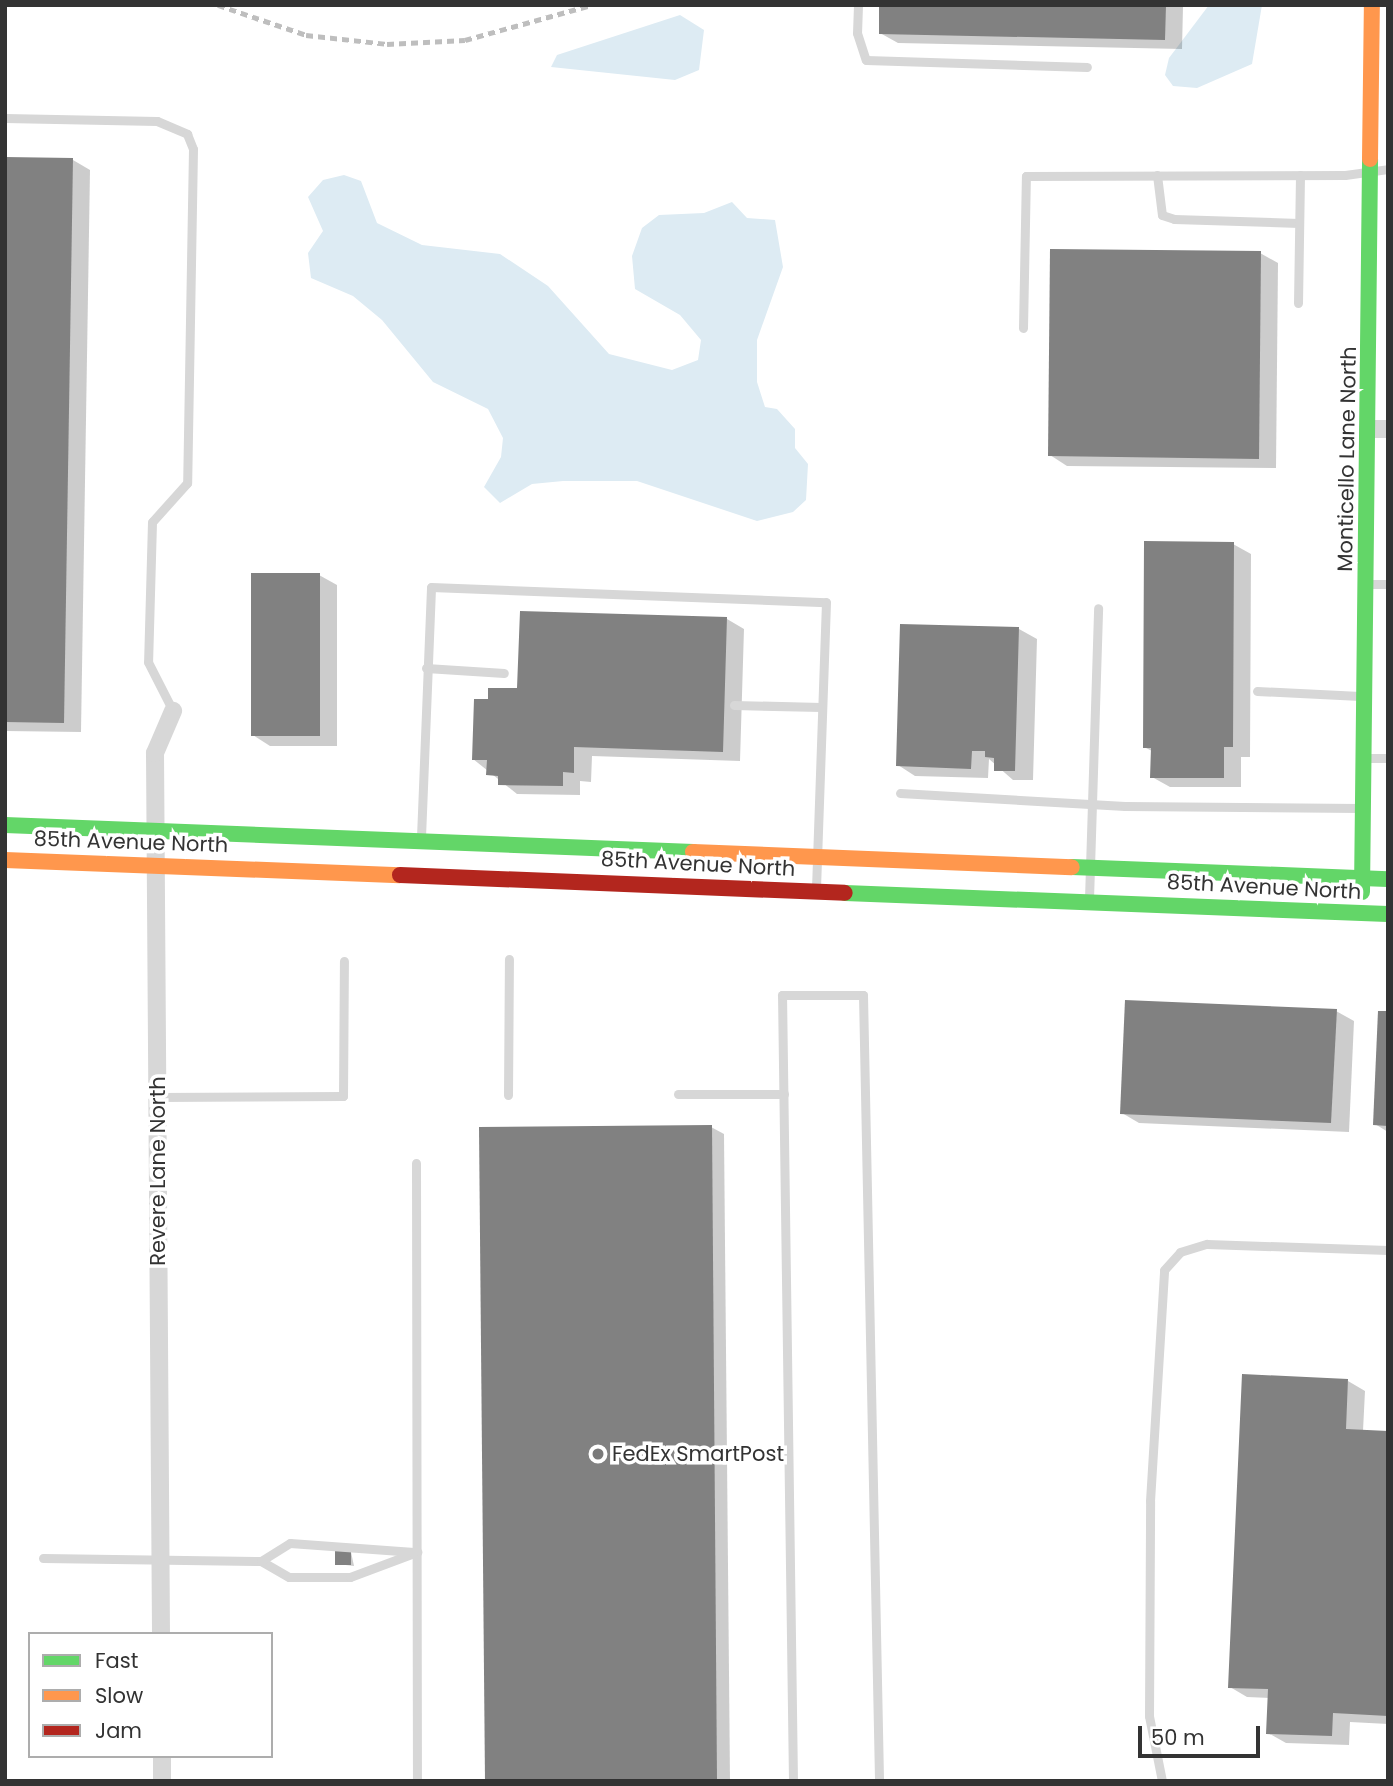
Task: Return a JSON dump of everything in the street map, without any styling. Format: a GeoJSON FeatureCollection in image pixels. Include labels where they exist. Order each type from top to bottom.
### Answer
{"type":"FeatureCollection","features":[{"type":"Feature","properties":{"kind":"main road","name":"Monticello Lane North"},"geometry":{"type":"LineString","coordinates":[[1362,913],[1371,168],[1377,14]]}},
{"type":"Feature","properties":{"kind":"main road","name":"85th Avenue North"},"geometry":{"type":"LineString","coordinates":[[5,825],[421,838],[1388,878]]}},
{"type":"Feature","properties":{"kind":"main road","name":"85th Avenue North"},"geometry":{"type":"LineString","coordinates":[[5,860],[154,863],[1388,914]]}},
{"type":"Feature","properties":{"kind":"street"},"geometry":{"type":"LineString","coordinates":[[1368,429],[1388,429]]}},
{"type":"Feature","properties":{"kind":"street","name":"Revere Lane North"},"geometry":{"type":"LineString","coordinates":[[161,1632],[155,753],[173,712]]}},
{"type":"Feature","properties":{"kind":"street"},"geometry":{"type":"LineString","coordinates":[[162,1758],[162,1781]]}},
{"type":"Feature","properties":{"kind":"lane"},"geometry":{"type":"LineString","coordinates":[[858,5],[866,60],[1087,67]]}},
{"type":"Feature","properties":{"kind":"lane"},"geometry":{"type":"LineString","coordinates":[[5,118],[157,121],[187,134],[193,149],[187,483],[152,522],[148,662],[173,712]]}},
{"type":"Feature","properties":{"kind":"lane"},"geometry":{"type":"LineString","coordinates":[[1023,328],[1026,176],[1300,175],[1371,168],[1388,169]]}},
{"type":"Feature","properties":{"kind":"lane"},"geometry":{"type":"LineString","coordinates":[[1298,303],[1300,175]]}},
{"type":"Feature","properties":{"kind":"lane"},"geometry":{"type":"LineString","coordinates":[[1157,176],[1162,215],[1174,219],[1299,223]]}},
{"type":"Feature","properties":{"kind":"lane"},"geometry":{"type":"LineString","coordinates":[[1367,584],[1388,584]]}},
{"type":"Feature","properties":{"kind":"lane"},"geometry":{"type":"LineString","coordinates":[[421,838],[431,587],[826,602],[816,890]]}},
{"type":"Feature","properties":{"kind":"lane"},"geometry":{"type":"LineString","coordinates":[[1089,901],[1098,608]]}},
{"type":"Feature","properties":{"kind":"lane"},"geometry":{"type":"LineString","coordinates":[[426,668],[504,673]]}},
{"type":"Feature","properties":{"kind":"lane"},"geometry":{"type":"LineString","coordinates":[[1257,691],[1365,696]]}},
{"type":"Feature","properties":{"kind":"lane"},"geometry":{"type":"LineString","coordinates":[[734,705],[821,707]]}},
{"type":"Feature","properties":{"kind":"lane"},"geometry":{"type":"LineString","coordinates":[[1364,758],[1388,758]]}},
{"type":"Feature","properties":{"kind":"lane"},"geometry":{"type":"LineString","coordinates":[[900,793],[1094,804],[1364,808]]}},
{"type":"Feature","properties":{"kind":"lane"},"geometry":{"type":"LineString","coordinates":[[508,1095],[509,960]]}},
{"type":"Feature","properties":{"kind":"lane"},"geometry":{"type":"LineString","coordinates":[[158,1097],[343,1096],[344,961]]}},
{"type":"Feature","properties":{"kind":"lane"},"geometry":{"type":"LineString","coordinates":[[793,1781],[782,995],[863,995],[880,1781]]}},
{"type":"Feature","properties":{"kind":"lane"},"geometry":{"type":"LineString","coordinates":[[678,1094],[784,1094]]}},
{"type":"Feature","properties":{"kind":"lane"},"geometry":{"type":"LineString","coordinates":[[416,1163],[417,1781]]}},
{"type":"Feature","properties":{"kind":"lane"},"geometry":{"type":"LineString","coordinates":[[1162,1781],[1149,1716],[1150,1502],[1164,1270],[1180,1252],[1206,1244],[1388,1250]]}},
{"type":"Feature","properties":{"kind":"lane"},"geometry":{"type":"LineString","coordinates":[[261,1561],[290,1543],[417,1552]]}},
{"type":"Feature","properties":{"kind":"lane"},"geometry":{"type":"LineString","coordinates":[[43,1558],[261,1561],[289,1577],[351,1577],[417,1552]]}},
{"type":"Feature","properties":{"kind":"shaded area"},"geometry":{"type":"Polygon","coordinates":[[[1209,5],[1262,5],[1252,64],[1197,88],[1173,86],[1165,75],[1169,58],[1209,5]]]}},
{"type":"Feature","properties":{"kind":"shaded area"},"geometry":{"type":"Polygon","coordinates":[[[680,15],[704,30],[699,70],[675,80],[551,67],[557,55],[680,15]]]}},
{"type":"Feature","properties":{"kind":"shaded area"},"geometry":{"type":"Polygon","coordinates":[[[344,175],[361,181],[377,223],[422,245],[500,254],[548,286],[609,354],[672,370],[698,360],[701,340],[680,315],[635,289],[632,256],[642,228],[659,215],[704,213],[732,202],[747,218],[775,220],[783,267],[757,340],[757,382],[765,407],[777,409],[795,429],[795,448],[808,464],[806,500],[793,512],[757,521],[637,481],[563,481],[532,484],[500,503],[484,487],[501,457],[503,438],[488,409],[433,382],[382,320],[353,296],[311,278],[308,253],[323,231],[308,197],[323,180],[344,175]]]}},
{"type":"Feature","properties":{"kind":"building"},"geometry":{"type":"Polygon","coordinates":[[[879,5],[1166,5],[1165,40],[879,34],[879,5]]]}},
{"type":"Feature","properties":{"kind":"building"},"geometry":{"type":"Polygon","coordinates":[[[5,157],[73,158],[64,723],[5,722],[5,157]]]}},
{"type":"Feature","properties":{"kind":"building"},"geometry":{"type":"Polygon","coordinates":[[[1050,249],[1261,251],[1259,459],[1048,456],[1050,249]]]}},
{"type":"Feature","properties":{"kind":"building"},"geometry":{"type":"Polygon","coordinates":[[[1144,541],[1234,542],[1233,747],[1224,747],[1224,778],[1150,778],[1151,748],[1143,748],[1144,541]]]}},
{"type":"Feature","properties":{"kind":"building"},"geometry":{"type":"Polygon","coordinates":[[[251,573],[320,573],[320,736],[251,736],[251,573]]]}},
{"type":"Feature","properties":{"kind":"building"},"geometry":{"type":"Polygon","coordinates":[[[520,611],[727,617],[723,752],[574,747],[574,773],[563,772],[563,786],[498,785],[498,776],[486,775],[487,760],[472,760],[474,699],[488,699],[488,688],[517,688],[520,611]]]}},
{"type":"Feature","properties":{"kind":"building"},"geometry":{"type":"Polygon","coordinates":[[[900,624],[1019,627],[1015,771],[994,771],[994,758],[985,757],[985,751],[972,751],[971,769],[896,766],[900,624]]]}},
{"type":"Feature","properties":{"kind":"building"},"geometry":{"type":"Polygon","coordinates":[[[1125,1000],[1337,1009],[1331,1123],[1120,1114],[1125,1000]]]}},
{"type":"Feature","properties":{"kind":"building"},"geometry":{"type":"Polygon","coordinates":[[[1378,1011],[1388,1011],[1388,1126],[1373,1125],[1378,1011]]]}},
{"type":"Feature","properties":{"kind":"building","name":"FedEx SmartPost"},"geometry":{"type":"Polygon","coordinates":[[[712,1125],[717,1781],[485,1781],[479,1127],[712,1125]]]}},
{"type":"Feature","properties":{"kind":"building"},"geometry":{"type":"Polygon","coordinates":[[[1242,1374],[1348,1379],[1346,1429],[1388,1431],[1388,1716],[1333,1713],[1332,1736],[1266,1734],[1268,1689],[1228,1688],[1242,1374]]]}},
{"type":"Feature","properties":{"kind":"building"},"geometry":{"type":"Polygon","coordinates":[[[335,1550],[351,1550],[351,1565],[335,1565],[335,1550]]]}},
{"type":"Feature","properties":{"kind":"railway"},"geometry":{"type":"LineString","coordinates":[[218,5],[306,35],[387,44],[465,40],[591,5]]}},
{"type":"Feature","properties":{"kind":"traffic: fast"},"geometry":{"type":"LineString","coordinates":[[1362,892],[1370,159]]}},
{"type":"Feature","properties":{"kind":"traffic: fast"},"geometry":{"type":"LineString","coordinates":[[5,825],[693,852]]}},
{"type":"Feature","properties":{"kind":"traffic: fast"},"geometry":{"type":"LineString","coordinates":[[1072,867],[1388,879]]}},
{"type":"Feature","properties":{"kind":"traffic: fast"},"geometry":{"type":"LineString","coordinates":[[845,893],[1388,914]]}},
{"type":"Feature","properties":{"kind":"traffic: slow"},"geometry":{"type":"LineString","coordinates":[[1370,159],[1372,5]]}},
{"type":"Feature","properties":{"kind":"traffic: slow"},"geometry":{"type":"LineString","coordinates":[[693,852],[1072,867]]}},
{"type":"Feature","properties":{"kind":"traffic: slow"},"geometry":{"type":"LineString","coordinates":[[5,860],[400,875]]}},
{"type":"Feature","properties":{"kind":"traffic: jam"},"geometry":{"type":"LineString","coordinates":[[400,875],[845,893]]}},
{"type":"Feature","properties":{"kind":"place","name":"FedEx SmartPost"},"geometry":{"type":"Point","coordinates":[598,1454]}}]}
